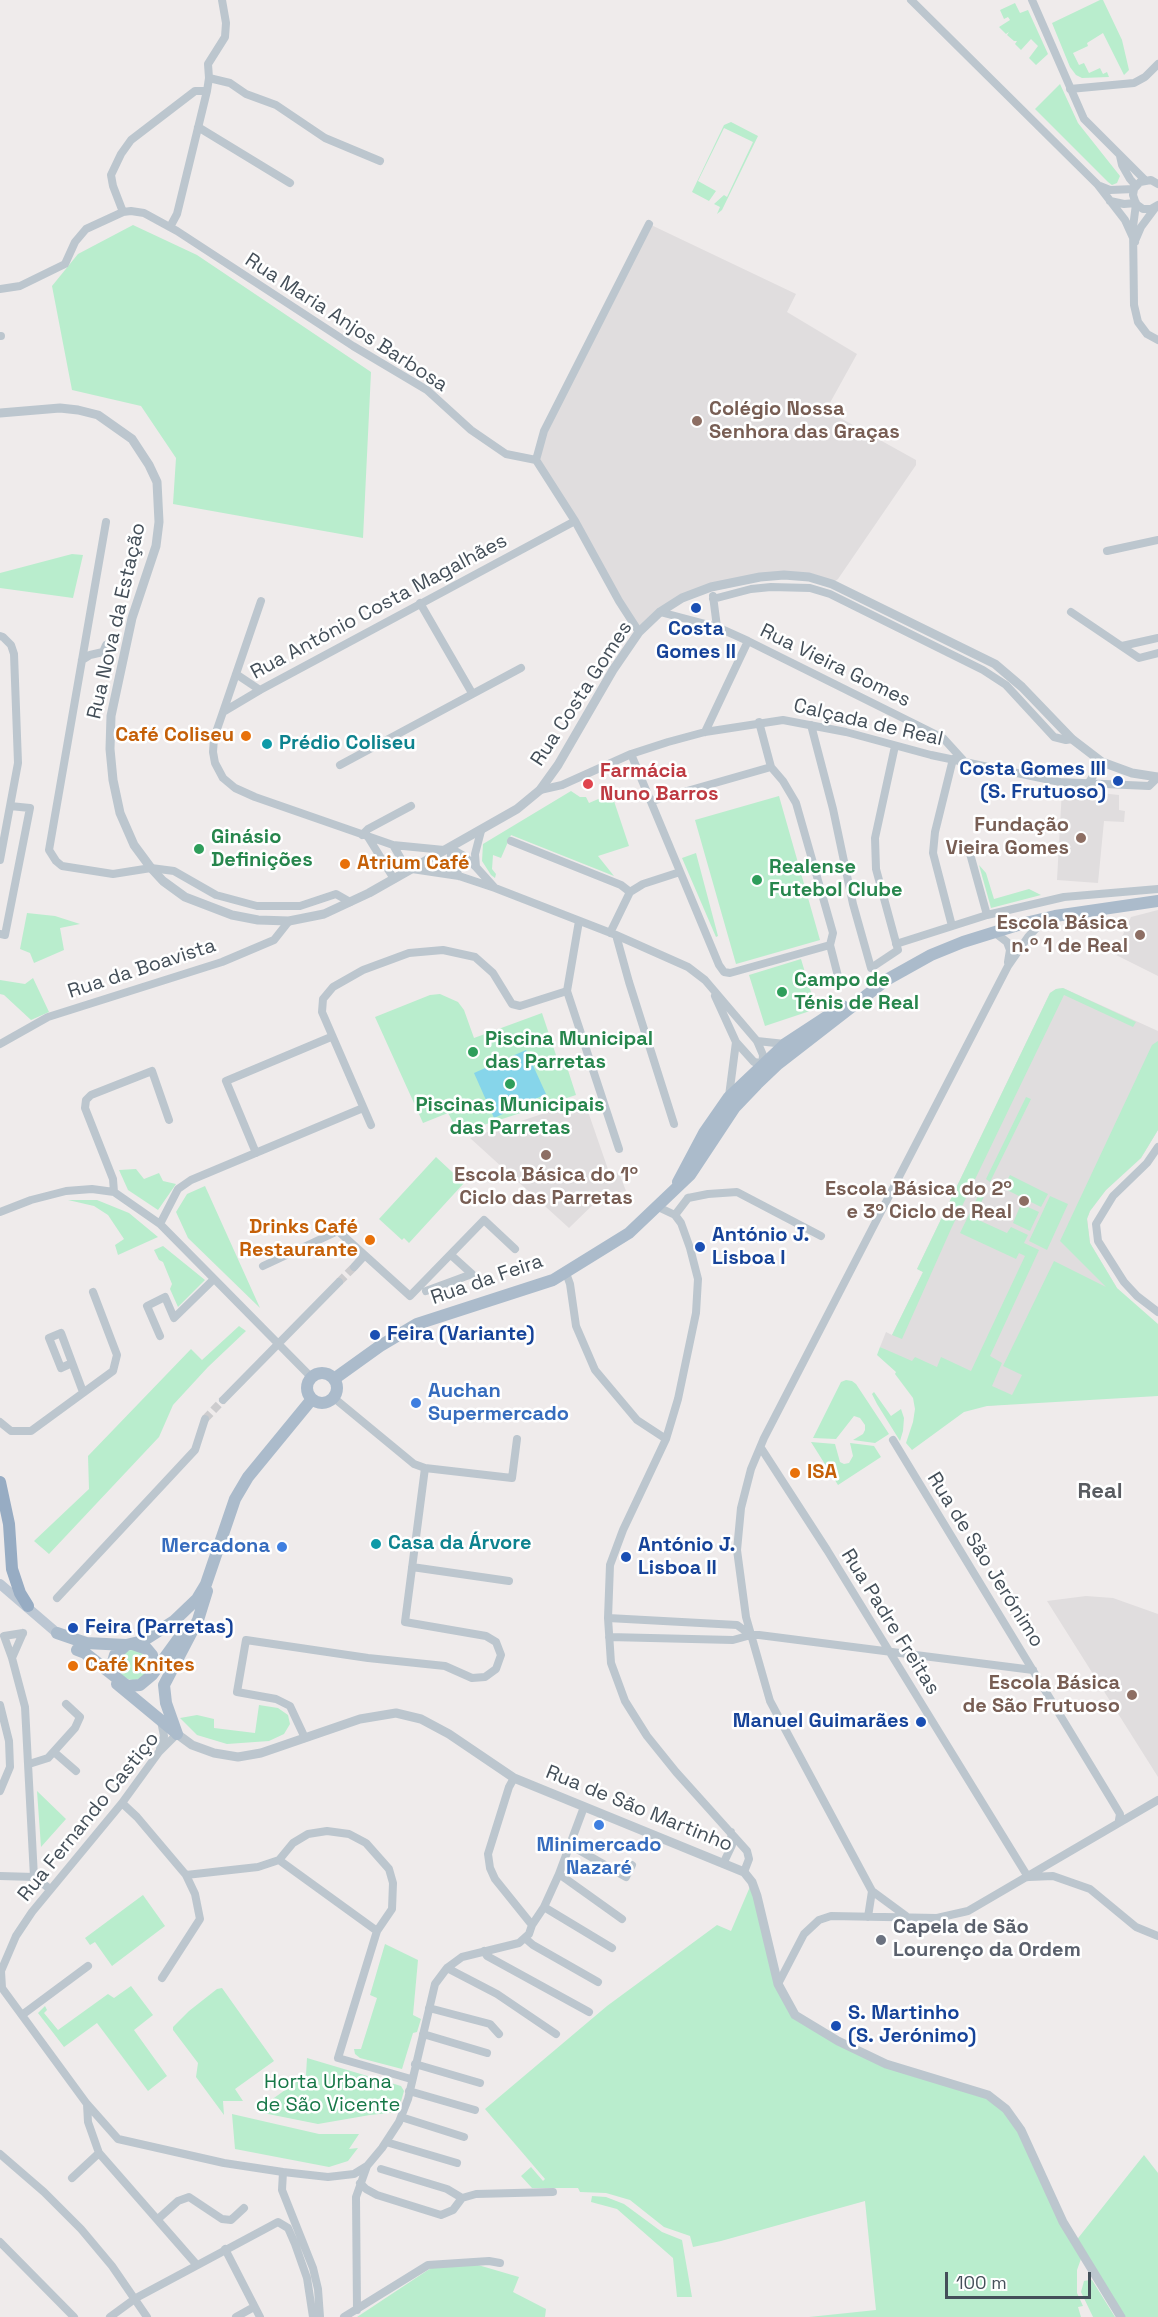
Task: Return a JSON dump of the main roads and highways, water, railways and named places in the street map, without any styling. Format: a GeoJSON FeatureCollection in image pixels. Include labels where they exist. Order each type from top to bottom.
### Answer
{"type":"FeatureCollection","features":[{"type":"Feature","properties":{"kind":"highway"},"geometry":{"type":"LineString","coordinates":[[0,1482],[6,1506],[3,1524],[10,1539],[14,1577],[28,1606]]}},
{"type":"Feature","properties":{"kind":"highway"},"geometry":{"type":"LineString","coordinates":[[0,1556],[10,1539]]}},
{"type":"Feature","properties":{"kind":"main road"},"geometry":{"type":"LineString","coordinates":[[885,981],[931,955],[994,932],[1046,918],[1158,901]]}},
{"type":"Feature","properties":{"kind":"main road","name":"Rua da Feira"},"geometry":{"type":"LineString","coordinates":[[334,1379],[380,1346],[417,1324],[527,1290],[566,1273],[629,1233],[690,1176],[732,1102],[763,1063],[784,1044],[885,981]]}},
{"type":"Feature","properties":{"kind":"main road","name":"Rua da Feira"},"geometry":{"type":"LineString","coordinates":[[732,1102],[885,981]]}},
{"type":"Feature","properties":{"kind":"main road"},"geometry":{"type":"LineString","coordinates":[[321,1374],[334,1379],[337,1390],[334,1398],[321,1403],[312,1399],[308,1391],[312,1378],[321,1374]]}},
{"type":"Feature","properties":{"kind":"main road"},"geometry":{"type":"LineString","coordinates":[[115,1676],[113,1662],[115,1655],[130,1645],[160,1632],[174,1622],[197,1599],[206,1584],[235,1499],[248,1477],[312,1399]]}},
{"type":"Feature","properties":{"kind":"main road"},"geometry":{"type":"LineString","coordinates":[[170,1726],[164,1685],[198,1620],[218,1549]]}},
{"type":"Feature","properties":{"kind":"main road"},"geometry":{"type":"LineString","coordinates":[[0,1584],[170,1726]]}},
{"type":"Feature","properties":{"kind":"main road"},"geometry":{"type":"LineString","coordinates":[[128,1686],[140,1685],[154,1672],[178,1641],[203,1602]]}},
{"type":"Feature","properties":{"kind":"main road"},"geometry":{"type":"LineString","coordinates":[[57,1633],[86,1644],[130,1645],[147,1649],[152,1655],[161,1704],[170,1726]]}},
{"type":"Feature","properties":{"kind":"main road"},"geometry":{"type":"LineString","coordinates":[[77,1650],[85,1653],[128,1686],[170,1726]]}},
{"type":"Feature","properties":{"kind":"water","name":"Piscinas Municipais das Parretas"},"geometry":{"type":"Polygon","coordinates":[[[526,1050],[546,1094],[494,1118],[474,1073],[526,1050]]]}},
{"type":"Feature","properties":{"kind":"tunnel"},"geometry":{"type":"LineString","coordinates":[[339,1282],[354,1267]]}},
{"type":"Feature","properties":{"kind":"tunnel"},"geometry":{"type":"LineString","coordinates":[[205,1419],[223,1400]]}},
{"type":"Feature","properties":{"kind":"place","name":"Colégio Nossa Senhora das Graças"},"geometry":{"type":"Point","coordinates":[697,421]}},
{"type":"Feature","properties":{"kind":"place","name":"Costa Gomes II"},"geometry":{"type":"Point","coordinates":[696,608]}},
{"type":"Feature","properties":{"kind":"place","name":"Café Coliseu"},"geometry":{"type":"Point","coordinates":[246,736]}},
{"type":"Feature","properties":{"kind":"place","name":"Prédio Coliseu"},"geometry":{"type":"Point","coordinates":[267,744]}},
{"type":"Feature","properties":{"kind":"place","name":"Costa Gomes III (S. Frutuoso)"},"geometry":{"type":"Point","coordinates":[1118,781]}},
{"type":"Feature","properties":{"kind":"place","name":"Farmácia Nuno Barros"},"geometry":{"type":"Point","coordinates":[588,784]}},
{"type":"Feature","properties":{"kind":"place","name":"Fundação Vieira Gomes"},"geometry":{"type":"Point","coordinates":[1081,838]}},
{"type":"Feature","properties":{"kind":"place","name":"Ginásio Definições"},"geometry":{"type":"Point","coordinates":[199,849]}},
{"type":"Feature","properties":{"kind":"place","name":"Atrium Café"},"geometry":{"type":"Point","coordinates":[345,864]}},
{"type":"Feature","properties":{"kind":"place","name":"Realense Futebol Clube"},"geometry":{"type":"Point","coordinates":[757,880]}},
{"type":"Feature","properties":{"kind":"place","name":"Escola Básica n.º 1 de Real"},"geometry":{"type":"Point","coordinates":[1140,935]}},
{"type":"Feature","properties":{"kind":"place","name":"Campo de Ténis de Real"},"geometry":{"type":"Point","coordinates":[782,992]}},
{"type":"Feature","properties":{"kind":"place","name":"Piscina Municipal das Parretas"},"geometry":{"type":"Point","coordinates":[473,1052]}},
{"type":"Feature","properties":{"kind":"place","name":"Piscinas Municipais das Parretas"},"geometry":{"type":"Point","coordinates":[510,1084]}},
{"type":"Feature","properties":{"kind":"place","name":"Escola Básica do 1º Ciclo das Parretas"},"geometry":{"type":"Point","coordinates":[546,1155]}},
{"type":"Feature","properties":{"kind":"place","name":"Escola Básica do 2º e 3º Ciclo de Real"},"geometry":{"type":"Point","coordinates":[1024,1201]}},
{"type":"Feature","properties":{"kind":"place","name":"Drinks Café Restaurante"},"geometry":{"type":"Point","coordinates":[370,1240]}},
{"type":"Feature","properties":{"kind":"place","name":"António J. Lisboa I"},"geometry":{"type":"Point","coordinates":[700,1247]}},
{"type":"Feature","properties":{"kind":"place","name":"Feira (Variante)"},"geometry":{"type":"Point","coordinates":[375,1335]}},
{"type":"Feature","properties":{"kind":"place","name":"Auchan Supermercado"},"geometry":{"type":"Point","coordinates":[416,1403]}},
{"type":"Feature","properties":{"kind":"place","name":"ISA"},"geometry":{"type":"Point","coordinates":[795,1473]}},
{"type":"Feature","properties":{"kind":"place","name":"Casa da Árvore"},"geometry":{"type":"Point","coordinates":[376,1544]}},
{"type":"Feature","properties":{"kind":"place","name":"Mercadona"},"geometry":{"type":"Point","coordinates":[282,1547]}},
{"type":"Feature","properties":{"kind":"place","name":"António J. Lisboa II"},"geometry":{"type":"Point","coordinates":[626,1557]}},
{"type":"Feature","properties":{"kind":"place","name":"Feira (Parretas)"},"geometry":{"type":"Point","coordinates":[73,1628]}},
{"type":"Feature","properties":{"kind":"place","name":"Café Knites"},"geometry":{"type":"Point","coordinates":[73,1666]}},
{"type":"Feature","properties":{"kind":"place","name":"Escola Básica de São Frutuoso"},"geometry":{"type":"Point","coordinates":[1132,1695]}},
{"type":"Feature","properties":{"kind":"place","name":"Manuel Guimarães"},"geometry":{"type":"Point","coordinates":[921,1722]}},
{"type":"Feature","properties":{"kind":"place","name":"Minimercado Nazaré"},"geometry":{"type":"Point","coordinates":[599,1825]}},
{"type":"Feature","properties":{"kind":"place","name":"Capela de São Lourenço da Ordem"},"geometry":{"type":"Point","coordinates":[881,1940]}},
{"type":"Feature","properties":{"kind":"place","name":"S. Martinho (S. Jerónimo)"},"geometry":{"type":"Point","coordinates":[836,2026]}},
{"type":"Feature","properties":{"kind":"district","name":"Real"},"geometry":{"type":"Point","coordinates":[1100,1492]}},
{"type":"Feature","properties":{"kind":"park label","name":"Horta Urbana de São Vicente"},"geometry":{"type":"Point","coordinates":[328,2094]}}]}
